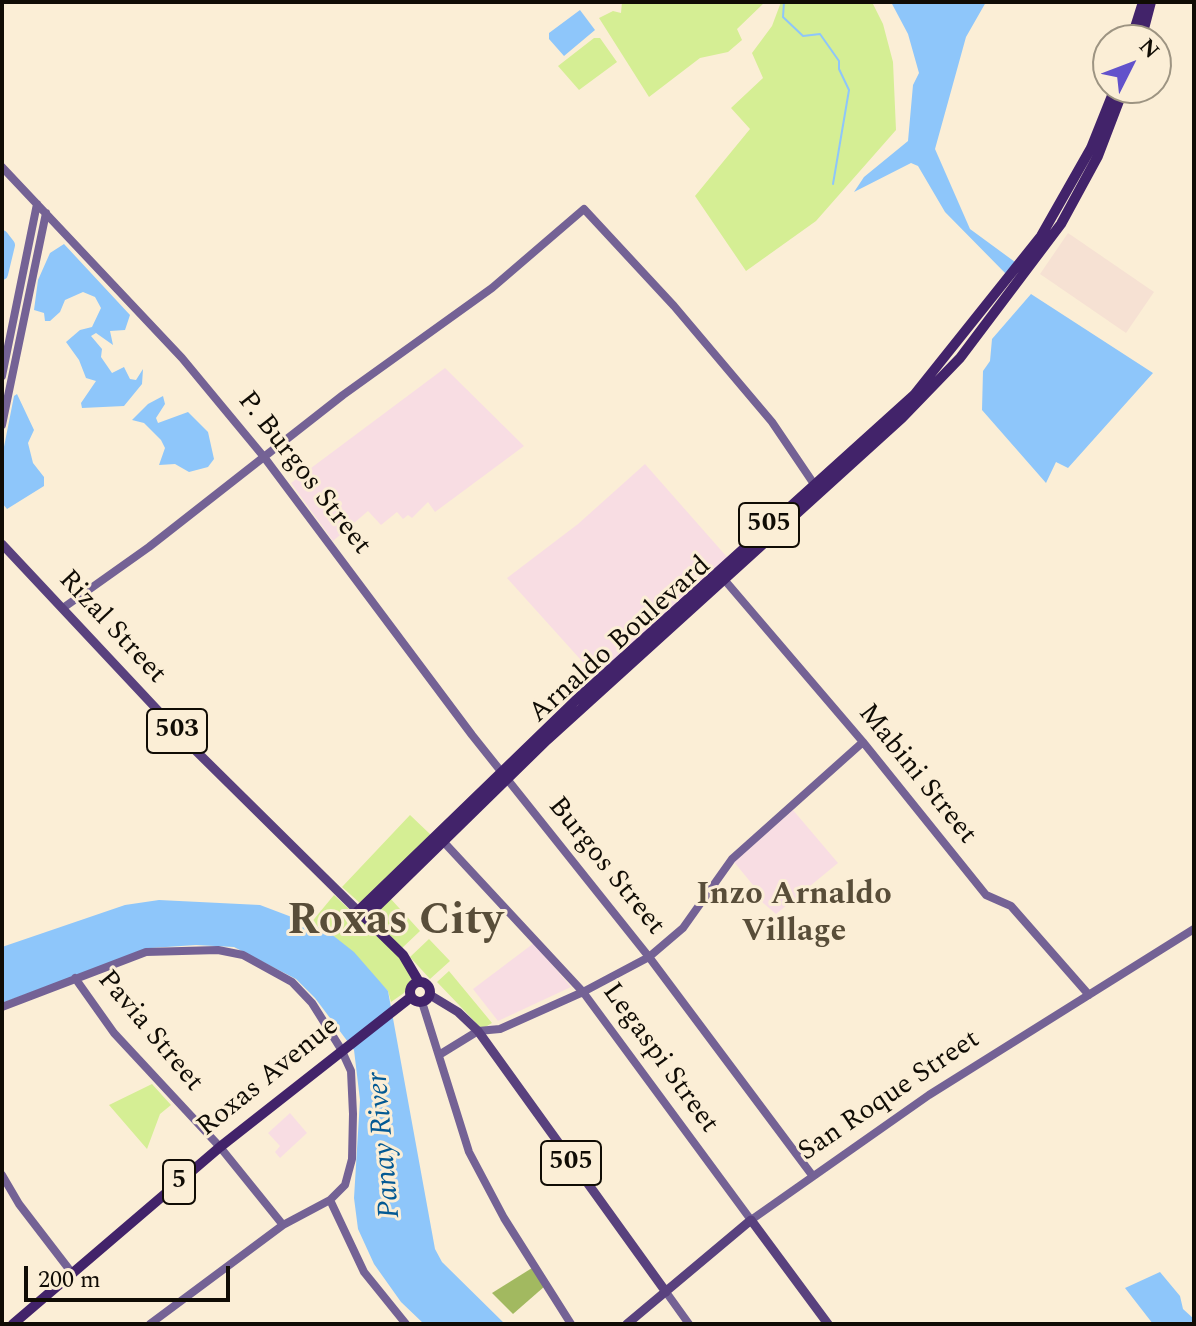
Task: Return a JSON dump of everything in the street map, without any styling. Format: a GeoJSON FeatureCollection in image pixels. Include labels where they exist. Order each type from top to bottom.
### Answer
{"type":"FeatureCollection","features":[{"type":"Feature","properties":{"kind":"highway"},"geometry":{"type":"LineString","coordinates":[[1136,24],[1143,2]]}},
{"type":"Feature","properties":{"kind":"highway"},"geometry":{"type":"LineString","coordinates":[[1145,24],[1151,2]]}},
{"type":"Feature","properties":{"kind":"highway","name":"Arnaldo Boulevard"},"geometry":{"type":"LineString","coordinates":[[361,915],[439,837],[817,489],[914,395],[1041,236],[1091,148],[1109,104]]}},
{"type":"Feature","properties":{"kind":"highway","name":"Arnaldo Boulevard"},"geometry":{"type":"LineString","coordinates":[[817,489],[918,403],[995,317],[1061,224],[1098,156],[1118,104]]}},
{"type":"Feature","properties":{"kind":"highway","name":"505"},"geometry":{"type":"LineString","coordinates":[[361,915],[403,955],[419,982],[427,984],[421,998]]}},
{"type":"Feature","properties":{"kind":"highway"},"geometry":{"type":"LineString","coordinates":[[419,982],[411,987],[421,998]]}},
{"type":"Feature","properties":{"kind":"highway","name":"Roxas Avenue"},"geometry":{"type":"LineString","coordinates":[[13,1324],[220,1147],[345,1047],[397,1008],[421,998]]}},
{"type":"Feature","properties":{"kind":"main road","name":"Rizal Street"},"geometry":{"type":"LineString","coordinates":[[2,544],[195,750],[361,915]]}},
{"type":"Feature","properties":{"kind":"main road","name":"505"},"geometry":{"type":"LineString","coordinates":[[421,998],[458,1012],[478,1031],[666,1292]]}},
{"type":"Feature","properties":{"kind":"main road","name":"San Roque Street"},"geometry":{"type":"LineString","coordinates":[[627,1324],[751,1220]]}},
{"type":"Feature","properties":{"kind":"main road","name":"Legaspi Street"},"geometry":{"type":"LineString","coordinates":[[751,1220],[828,1324]]}},
{"type":"Feature","properties":{"kind":"street","name":"P. Burgos Street"},"geometry":{"type":"LineString","coordinates":[[2,167],[182,358],[264,457],[504,776]]}},
{"type":"Feature","properties":{"kind":"street"},"geometry":{"type":"LineString","coordinates":[[2,376],[37,204]]}},
{"type":"Feature","properties":{"kind":"street"},"geometry":{"type":"LineString","coordinates":[[63,608],[149,547],[343,395],[492,288],[584,209],[674,306],[772,422],[817,489]]}},
{"type":"Feature","properties":{"kind":"street"},"geometry":{"type":"LineString","coordinates":[[2,425],[46,213]]}},
{"type":"Feature","properties":{"kind":"street","name":"Mabini Street"},"geometry":{"type":"LineString","coordinates":[[722,576],[863,742],[986,895],[1011,906],[1089,995]]}},
{"type":"Feature","properties":{"kind":"street"},"geometry":{"type":"LineString","coordinates":[[439,1055],[478,1031],[500,1029],[583,992],[649,957],[683,928],[732,859],[863,742]]}},
{"type":"Feature","properties":{"kind":"street","name":"Burgos Street"},"geometry":{"type":"LineString","coordinates":[[504,776],[649,957],[812,1175]]}},
{"type":"Feature","properties":{"kind":"street","name":"Legaspi Street"},"geometry":{"type":"LineString","coordinates":[[439,837],[583,992],[751,1220]]}},
{"type":"Feature","properties":{"kind":"street","name":"San Roque Street"},"geometry":{"type":"LineString","coordinates":[[751,1220],[929,1095],[1194,929]]}},
{"type":"Feature","properties":{"kind":"street"},"geometry":{"type":"LineString","coordinates":[[2,1007],[146,952],[218,950],[243,955],[292,982],[345,1047],[351,1071],[352,1159],[345,1185],[330,1200],[283,1225],[150,1324]]}},
{"type":"Feature","properties":{"kind":"street","name":"Pavia Street"},"geometry":{"type":"LineString","coordinates":[[75,978],[114,1033],[220,1147],[283,1225]]}},
{"type":"Feature","properties":{"kind":"street"},"geometry":{"type":"LineString","coordinates":[[421,998],[469,1152],[504,1218],[571,1324]]}},
{"type":"Feature","properties":{"kind":"street"},"geometry":{"type":"LineString","coordinates":[[2,1175],[19,1204],[72,1273]]}},
{"type":"Feature","properties":{"kind":"street"},"geometry":{"type":"LineString","coordinates":[[330,1200],[364,1272],[406,1324]]}},
{"type":"Feature","properties":{"kind":"street"},"geometry":{"type":"LineString","coordinates":[[666,1292],[689,1324]]}},
{"type":"Feature","properties":{"kind":"shaded area"},"geometry":{"type":"Polygon","coordinates":[[[1068,233],[1154,292],[1126,333],[1040,274],[1068,233]]]}},
{"type":"Feature","properties":{"kind":"shaded area"},"geometry":{"type":"Polygon","coordinates":[[[445,368],[524,446],[435,512],[428,502],[412,518],[408,515],[403,519],[397,512],[381,525],[368,511],[333,541],[291,483],[445,368]]]}},
{"type":"Feature","properties":{"kind":"shaded area"},"geometry":{"type":"Polygon","coordinates":[[[645,464],[727,557],[598,679],[507,578],[578,524],[645,464]]]}},
{"type":"Feature","properties":{"kind":"shaded area"},"geometry":{"type":"Polygon","coordinates":[[[793,810],[838,863],[776,914],[762,902],[762,896],[734,862],[793,810]]]}},
{"type":"Feature","properties":{"kind":"shaded area"},"geometry":{"type":"Polygon","coordinates":[[[534,943],[571,987],[498,1021],[473,989],[534,943]]]}},
{"type":"Feature","properties":{"kind":"shaded area"},"geometry":{"type":"Polygon","coordinates":[[[290,1113],[307,1133],[280,1158],[275,1152],[280,1146],[268,1133],[290,1113]]]}},
{"type":"Feature","properties":{"kind":"green space"},"geometry":{"type":"Polygon","coordinates":[[[622,2],[765,2],[737,29],[742,40],[728,52],[700,58],[649,97],[599,18],[613,11],[621,13],[622,2]]]}},
{"type":"Feature","properties":{"kind":"green space"},"geometry":{"type":"Polygon","coordinates":[[[781,2],[872,2],[883,24],[893,62],[896,130],[816,221],[746,271],[695,196],[750,129],[731,108],[763,78],[752,53],[772,26],[781,2]]]}},
{"type":"Feature","properties":{"kind":"green space"},"geometry":{"type":"Polygon","coordinates":[[[594,38],[600,38],[617,62],[579,90],[558,66],[594,38]]]}},
{"type":"Feature","properties":{"kind":"green space"},"geometry":{"type":"Polygon","coordinates":[[[410,815],[431,835],[361,904],[342,887],[410,815]]]}},
{"type":"Feature","properties":{"kind":"green space"},"geometry":{"type":"Polygon","coordinates":[[[334,895],[403,960],[412,980],[404,993],[391,1002],[388,991],[326,930],[310,924],[334,895]]]}},
{"type":"Feature","properties":{"kind":"green space"},"geometry":{"type":"Polygon","coordinates":[[[390,898],[420,931],[401,949],[371,916],[390,898]]]}},
{"type":"Feature","properties":{"kind":"green space"},"geometry":{"type":"Polygon","coordinates":[[[429,939],[450,961],[430,979],[410,957],[429,939]]]}},
{"type":"Feature","properties":{"kind":"green space"},"geometry":{"type":"Polygon","coordinates":[[[449,971],[492,1023],[482,1029],[437,982],[449,971]]]}},
{"type":"Feature","properties":{"kind":"green space"},"geometry":{"type":"Polygon","coordinates":[[[152,1084],[171,1105],[160,1114],[147,1149],[109,1105],[152,1084]]]}},
{"type":"Feature","properties":{"kind":"green space"},"geometry":{"type":"Polygon","coordinates":[[[532,1268],[545,1286],[513,1314],[492,1293],[532,1268]]]}},
{"type":"Feature","properties":{"kind":"water"},"geometry":{"type":"Polygon","coordinates":[[[891,2],[986,2],[966,37],[935,149],[970,229],[1015,262],[1007,275],[945,212],[918,166],[911,163],[854,192],[864,177],[908,141],[913,85],[919,73],[908,34],[891,2]]]}},
{"type":"Feature","properties":{"kind":"water"},"geometry":{"type":"Polygon","coordinates":[[[580,10],[595,30],[564,56],[549,39],[549,33],[580,10]]]}},
{"type":"Feature","properties":{"kind":"water"},"geometry":{"type":"Polygon","coordinates":[[[64,244],[130,315],[125,330],[110,331],[113,345],[96,333],[91,336],[102,349],[101,357],[112,373],[124,367],[130,379],[136,380],[143,369],[142,384],[124,406],[82,408],[81,403],[96,381],[86,378],[79,360],[66,342],[80,330],[92,327],[101,308],[95,297],[83,292],[65,300],[60,312],[50,321],[45,321],[44,313],[34,310],[38,280],[50,253],[64,244]]]}},
{"type":"Feature","properties":{"kind":"water"},"geometry":{"type":"Polygon","coordinates":[[[1031,294],[1153,373],[1068,468],[1056,462],[1046,483],[982,410],[983,371],[990,361],[992,339],[1031,294]]]}},
{"type":"Feature","properties":{"kind":"water"},"geometry":{"type":"Polygon","coordinates":[[[17,394],[34,430],[28,443],[33,463],[44,477],[44,486],[7,509],[2,503],[2,457],[14,396],[17,394]]]}},
{"type":"Feature","properties":{"kind":"water"},"geometry":{"type":"Polygon","coordinates":[[[163,396],[165,404],[156,418],[158,423],[188,412],[208,432],[214,459],[208,467],[189,472],[175,464],[159,465],[165,448],[161,440],[144,423],[132,420],[148,404],[163,396]]]}},
{"type":"Feature","properties":{"kind":"water","name":"Panay River"},"geometry":{"type":"Polygon","coordinates":[[[159,900],[260,905],[326,930],[354,952],[388,991],[435,1249],[442,1262],[505,1324],[424,1324],[401,1302],[374,1264],[358,1229],[354,1198],[360,1100],[354,1050],[315,998],[296,979],[234,947],[196,945],[151,948],[2,1003],[2,947],[125,905],[159,900]]]}},
{"type":"Feature","properties":{"kind":"water"},"geometry":{"type":"Polygon","coordinates":[[[1160,1272],[1180,1296],[1183,1309],[1194,1319],[1190,1324],[1153,1324],[1125,1288],[1160,1272]]]}},
{"type":"Feature","properties":{"kind":"waterway"},"geometry":{"type":"LineString","coordinates":[[784,2],[783,17],[803,36],[820,34],[839,61],[839,69],[849,90],[833,184]]}},
{"type":"Feature","properties":{"kind":"waterway"},"geometry":{"type":"LineString","coordinates":[[2,236],[9,245],[2,274]]}},
{"type":"Feature","properties":{"kind":"district","name":"Inzo Arnaldo Village"},"geometry":{"type":"Point","coordinates":[794,916]}},
{"type":"Feature","properties":{"kind":"district","name":"Roxas City"},"geometry":{"type":"Point","coordinates":[395,924]}}]}
